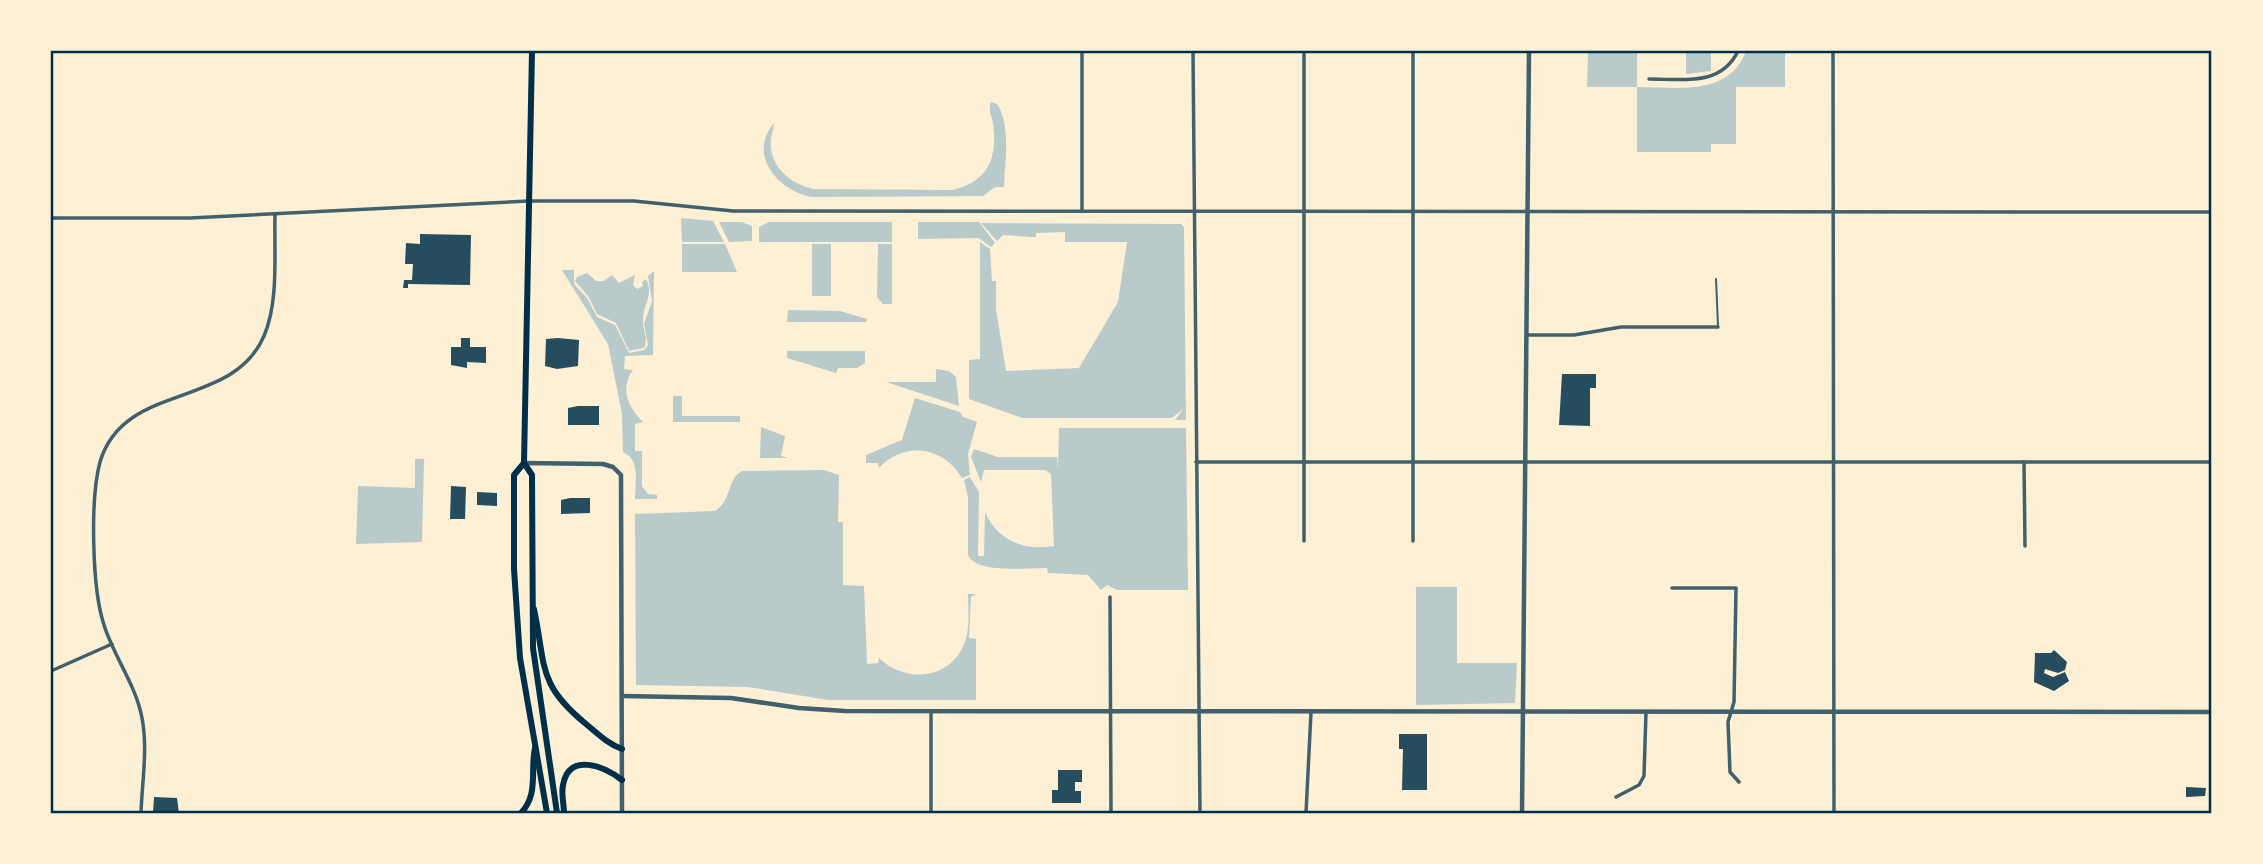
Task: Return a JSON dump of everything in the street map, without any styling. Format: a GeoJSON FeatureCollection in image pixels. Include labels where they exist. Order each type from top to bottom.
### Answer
{"type":"FeatureCollection","features":[{"type":"Feature","properties":{"kind":"main road"},"geometry":{"type":"LineString","coordinates":[[532,51],[524,463],[532,475],[531,593],[535,668],[557,813]]}},
{"type":"Feature","properties":{"kind":"main road"},"geometry":{"type":"LineString","coordinates":[[524,463],[514,475],[514,569],[520,658],[547,813]]}},
{"type":"Feature","properties":{"kind":"main road"},"geometry":{"type":"LineString","coordinates":[[531,593],[544,674],[549,686],[565,707],[611,745],[622,749]]}},
{"type":"Feature","properties":{"kind":"main road"},"geometry":{"type":"LineString","coordinates":[[521,813],[532,796],[532,764],[536,746]]}},
{"type":"Feature","properties":{"kind":"main road"},"geometry":{"type":"LineString","coordinates":[[564,813],[563,785],[569,771],[576,766],[602,766],[622,780]]}},
{"type":"Feature","properties":{"kind":"street"},"geometry":{"type":"LineString","coordinates":[[1082,51],[1082,211]]}},
{"type":"Feature","properties":{"kind":"street"},"geometry":{"type":"LineString","coordinates":[[1193,51],[1200,813]]}},
{"type":"Feature","properties":{"kind":"street"},"geometry":{"type":"LineString","coordinates":[[1304,51],[1304,541]]}},
{"type":"Feature","properties":{"kind":"street"},"geometry":{"type":"LineString","coordinates":[[1413,51],[1413,541]]}},
{"type":"Feature","properties":{"kind":"street"},"geometry":{"type":"LineString","coordinates":[[1522,813],[1529,51]]}},
{"type":"Feature","properties":{"kind":"street"},"geometry":{"type":"LineString","coordinates":[[1649,79],[1708,78],[1728,66],[1738,51]]}},
{"type":"Feature","properties":{"kind":"street"},"geometry":{"type":"LineString","coordinates":[[1833,51],[1834,813]]}},
{"type":"Feature","properties":{"kind":"street"},"geometry":{"type":"LineString","coordinates":[[51,218],[275,215],[529,201],[634,201],[733,211],[2212,212]]}},
{"type":"Feature","properties":{"kind":"street"},"geometry":{"type":"LineString","coordinates":[[141,813],[145,741],[138,700],[104,624],[95,574],[96,480],[107,444],[119,429],[144,408],[218,383],[237,372],[252,356],[269,320],[275,215]]}},
{"type":"Feature","properties":{"kind":"street"},"geometry":{"type":"LineString","coordinates":[[1527,335],[1574,335],[1621,327],[1718,327]]}},
{"type":"Feature","properties":{"kind":"street"},"geometry":{"type":"LineString","coordinates":[[1196,462],[2212,462]]}},
{"type":"Feature","properties":{"kind":"street"},"geometry":{"type":"LineString","coordinates":[[2024,462],[2025,546]]}},
{"type":"Feature","properties":{"kind":"street"},"geometry":{"type":"LineString","coordinates":[[524,463],[603,464],[617,469],[622,480],[622,813]]}},
{"type":"Feature","properties":{"kind":"street"},"geometry":{"type":"LineString","coordinates":[[1672,588],[1736,588],[1734,702],[1728,722],[1730,772],[1739,782]]}},
{"type":"Feature","properties":{"kind":"street"},"geometry":{"type":"LineString","coordinates":[[1036,813],[1111,813],[1110,597]]}},
{"type":"Feature","properties":{"kind":"street"},"geometry":{"type":"LineString","coordinates":[[51,671],[112,644]]}},
{"type":"Feature","properties":{"kind":"street"},"geometry":{"type":"LineString","coordinates":[[622,696],[732,698],[828,710],[2212,712]]}},
{"type":"Feature","properties":{"kind":"street"},"geometry":{"type":"LineString","coordinates":[[931,711],[931,813]]}},
{"type":"Feature","properties":{"kind":"street"},"geometry":{"type":"LineString","coordinates":[[1307,813],[1311,712]]}},
{"type":"Feature","properties":{"kind":"street"},"geometry":{"type":"LineString","coordinates":[[1616,797],[1639,785],[1644,776],[1646,712]]}},
{"type":"Feature","properties":{"kind":"lane"},"geometry":{"type":"LineString","coordinates":[[1716,279],[1718,327]]}},
{"type":"Feature","properties":{"kind":"shaded area"},"geometry":{"type":"Polygon","coordinates":[[[1588,51],[1637,51],[1637,87],[1587,87],[1588,51]]]}},
{"type":"Feature","properties":{"kind":"shaded area"},"geometry":{"type":"Polygon","coordinates":[[[1686,51],[1711,51],[1711,71],[1686,74],[1686,51]]]}},
{"type":"Feature","properties":{"kind":"shaded area"},"geometry":{"type":"Polygon","coordinates":[[[1746,51],[1785,51],[1785,87],[1736,87],[1736,144],[1711,144],[1711,152],[1637,152],[1637,87],[1685,88],[1715,83],[1738,66],[1746,51]]]}},
{"type":"Feature","properties":{"kind":"shaded area"},"geometry":{"type":"Polygon","coordinates":[[[991,102],[997,104],[1004,122],[1004,187],[995,187],[983,196],[812,197],[799,193],[778,179],[765,159],[766,135],[774,123],[771,138],[773,157],[788,178],[804,186],[813,189],[952,190],[974,181],[988,167],[994,147],[991,102]]]}},
{"type":"Feature","properties":{"kind":"shaded area"},"geometry":{"type":"Polygon","coordinates":[[[681,218],[713,221],[724,242],[682,242],[681,218]]]}},
{"type":"Feature","properties":{"kind":"shaded area"},"geometry":{"type":"Polygon","coordinates":[[[719,222],[742,222],[752,226],[752,241],[729,242],[719,222]]]}},
{"type":"Feature","properties":{"kind":"shaded area"},"geometry":{"type":"Polygon","coordinates":[[[769,222],[892,222],[892,242],[759,242],[759,227],[769,222]]]}},
{"type":"Feature","properties":{"kind":"shaded area"},"geometry":{"type":"Polygon","coordinates":[[[918,222],[979,222],[995,243],[991,247],[979,238],[918,239],[918,222]]]}},
{"type":"Feature","properties":{"kind":"shaded area"},"geometry":{"type":"Polygon","coordinates":[[[981,223],[1181,224],[1184,227],[1186,420],[1175,420],[1184,408],[1172,418],[1022,418],[969,399],[969,360],[980,359],[980,242],[990,249],[992,281],[996,281],[996,309],[1006,371],[1079,368],[1118,302],[1127,242],[1065,242],[1065,232],[1036,233],[1036,237],[1003,235],[997,241],[981,223]]]}},
{"type":"Feature","properties":{"kind":"shaded area"},"geometry":{"type":"Polygon","coordinates":[[[682,244],[725,244],[737,272],[682,272],[682,244]]]}},
{"type":"Feature","properties":{"kind":"shaded area"},"geometry":{"type":"Polygon","coordinates":[[[812,244],[831,244],[831,296],[812,296],[812,244]]]}},
{"type":"Feature","properties":{"kind":"shaded area"},"geometry":{"type":"Polygon","coordinates":[[[878,244],[892,244],[892,304],[883,304],[877,297],[878,244]]]}},
{"type":"Feature","properties":{"kind":"shaded area"},"geometry":{"type":"Polygon","coordinates":[[[562,270],[574,270],[574,284],[587,298],[597,317],[615,325],[629,353],[644,350],[648,345],[644,324],[652,301],[648,276],[654,271],[653,355],[625,356],[624,369],[633,370],[626,391],[630,404],[643,422],[635,424],[635,451],[642,451],[642,486],[648,494],[657,495],[657,499],[635,499],[635,466],[623,452],[622,414],[608,344],[562,270]]]}},
{"type":"Feature","properties":{"kind":"shaded area"},"geometry":{"type":"Polygon","coordinates":[[[587,273],[596,281],[604,281],[612,275],[619,283],[635,275],[633,285],[637,289],[643,286],[642,282],[646,279],[649,294],[643,319],[646,341],[644,348],[629,351],[616,323],[597,314],[588,296],[575,281],[577,277],[587,273]]]}},
{"type":"Feature","properties":{"kind":"shaded area"},"geometry":{"type":"Polygon","coordinates":[[[788,310],[840,311],[867,319],[866,322],[787,322],[788,310]]]}},
{"type":"Feature","properties":{"kind":"shaded area"},"geometry":{"type":"Polygon","coordinates":[[[787,351],[865,351],[865,363],[857,368],[838,368],[836,373],[787,358],[787,351]]]}},
{"type":"Feature","properties":{"kind":"shaded area"},"geometry":{"type":"Polygon","coordinates":[[[936,369],[949,371],[956,377],[959,406],[886,382],[936,382],[936,369]]]}},
{"type":"Feature","properties":{"kind":"shaded area"},"geometry":{"type":"Polygon","coordinates":[[[673,396],[682,396],[682,416],[740,416],[740,422],[673,422],[673,396]]]}},
{"type":"Feature","properties":{"kind":"shaded area"},"geometry":{"type":"Polygon","coordinates":[[[915,398],[960,412],[963,417],[977,422],[968,454],[970,475],[962,478],[945,459],[923,451],[900,454],[879,468],[878,463],[866,463],[866,455],[902,440],[915,398]]]}},
{"type":"Feature","properties":{"kind":"shaded area"},"geometry":{"type":"Polygon","coordinates":[[[761,427],[785,436],[781,456],[788,458],[760,458],[761,427]]]}},
{"type":"Feature","properties":{"kind":"shaded area"},"geometry":{"type":"Polygon","coordinates":[[[1059,428],[1186,428],[1188,590],[1117,590],[1107,585],[1101,590],[1088,575],[1048,573],[1047,568],[991,567],[973,561],[968,555],[968,497],[964,480],[970,477],[979,492],[978,556],[984,556],[985,512],[997,530],[1013,542],[1032,547],[1054,546],[1051,474],[1045,470],[984,470],[981,482],[971,457],[974,449],[998,457],[1057,457],[1058,469],[1059,428]]]}},
{"type":"Feature","properties":{"kind":"shaded area"},"geometry":{"type":"Polygon","coordinates":[[[415,459],[424,459],[422,542],[356,544],[358,486],[415,488],[415,459]]]}},
{"type":"Feature","properties":{"kind":"shaded area"},"geometry":{"type":"Polygon","coordinates":[[[824,470],[839,475],[838,522],[843,522],[843,585],[864,586],[867,664],[878,663],[879,658],[890,667],[903,672],[929,674],[952,662],[966,638],[968,594],[976,594],[971,597],[969,638],[976,639],[976,700],[828,700],[748,687],[636,685],[635,514],[715,511],[725,501],[734,479],[742,471],[824,470]]]}},
{"type":"Feature","properties":{"kind":"shaded area"},"geometry":{"type":"Polygon","coordinates":[[[1416,587],[1457,587],[1457,663],[1517,663],[1515,703],[1416,705],[1416,587]]]}},
{"type":"Feature","properties":{"kind":"building"},"geometry":{"type":"Polygon","coordinates":[[[420,234],[471,235],[470,285],[408,284],[408,288],[403,288],[404,280],[412,280],[413,264],[405,264],[406,243],[420,244],[420,234]]]}},
{"type":"Feature","properties":{"kind":"building"},"geometry":{"type":"Polygon","coordinates":[[[461,338],[470,338],[470,347],[486,347],[486,363],[467,362],[467,368],[451,365],[451,347],[461,347],[461,338]]]}},
{"type":"Feature","properties":{"kind":"building"},"geometry":{"type":"Polygon","coordinates":[[[546,339],[579,340],[578,366],[557,369],[545,366],[546,339]]]}},
{"type":"Feature","properties":{"kind":"building"},"geometry":{"type":"Polygon","coordinates":[[[1562,374],[1596,374],[1596,388],[1590,388],[1590,426],[1559,425],[1562,374]]]}},
{"type":"Feature","properties":{"kind":"building"},"geometry":{"type":"Polygon","coordinates":[[[599,406],[599,425],[568,425],[568,408],[599,406]]]}},
{"type":"Feature","properties":{"kind":"building"},"geometry":{"type":"Polygon","coordinates":[[[451,486],[466,487],[465,519],[450,519],[451,486]]]}},
{"type":"Feature","properties":{"kind":"building"},"geometry":{"type":"Polygon","coordinates":[[[477,492],[497,493],[497,506],[477,505],[477,492]]]}},
{"type":"Feature","properties":{"kind":"building"},"geometry":{"type":"Polygon","coordinates":[[[590,498],[590,513],[561,514],[561,500],[590,498]]]}},
{"type":"Feature","properties":{"kind":"building"},"geometry":{"type":"Polygon","coordinates":[[[2054,650],[2067,662],[2065,670],[2058,673],[2045,669],[2044,673],[2053,677],[2065,672],[2069,681],[2054,691],[2034,682],[2035,653],[2051,653],[2054,650]]]}},
{"type":"Feature","properties":{"kind":"building"},"geometry":{"type":"Polygon","coordinates":[[[1399,734],[1427,734],[1427,790],[1402,790],[1403,749],[1399,749],[1399,734]]]}},
{"type":"Feature","properties":{"kind":"building"},"geometry":{"type":"Polygon","coordinates":[[[1058,770],[1082,770],[1082,782],[1075,782],[1075,791],[1081,791],[1081,803],[1052,803],[1052,790],[1058,790],[1058,770]]]}},
{"type":"Feature","properties":{"kind":"building"},"geometry":{"type":"Polygon","coordinates":[[[2186,787],[2206,788],[2205,796],[2186,797],[2186,787]]]}},
{"type":"Feature","properties":{"kind":"building"},"geometry":{"type":"Polygon","coordinates":[[[154,797],[177,798],[179,813],[153,813],[154,797]]]}}]}
